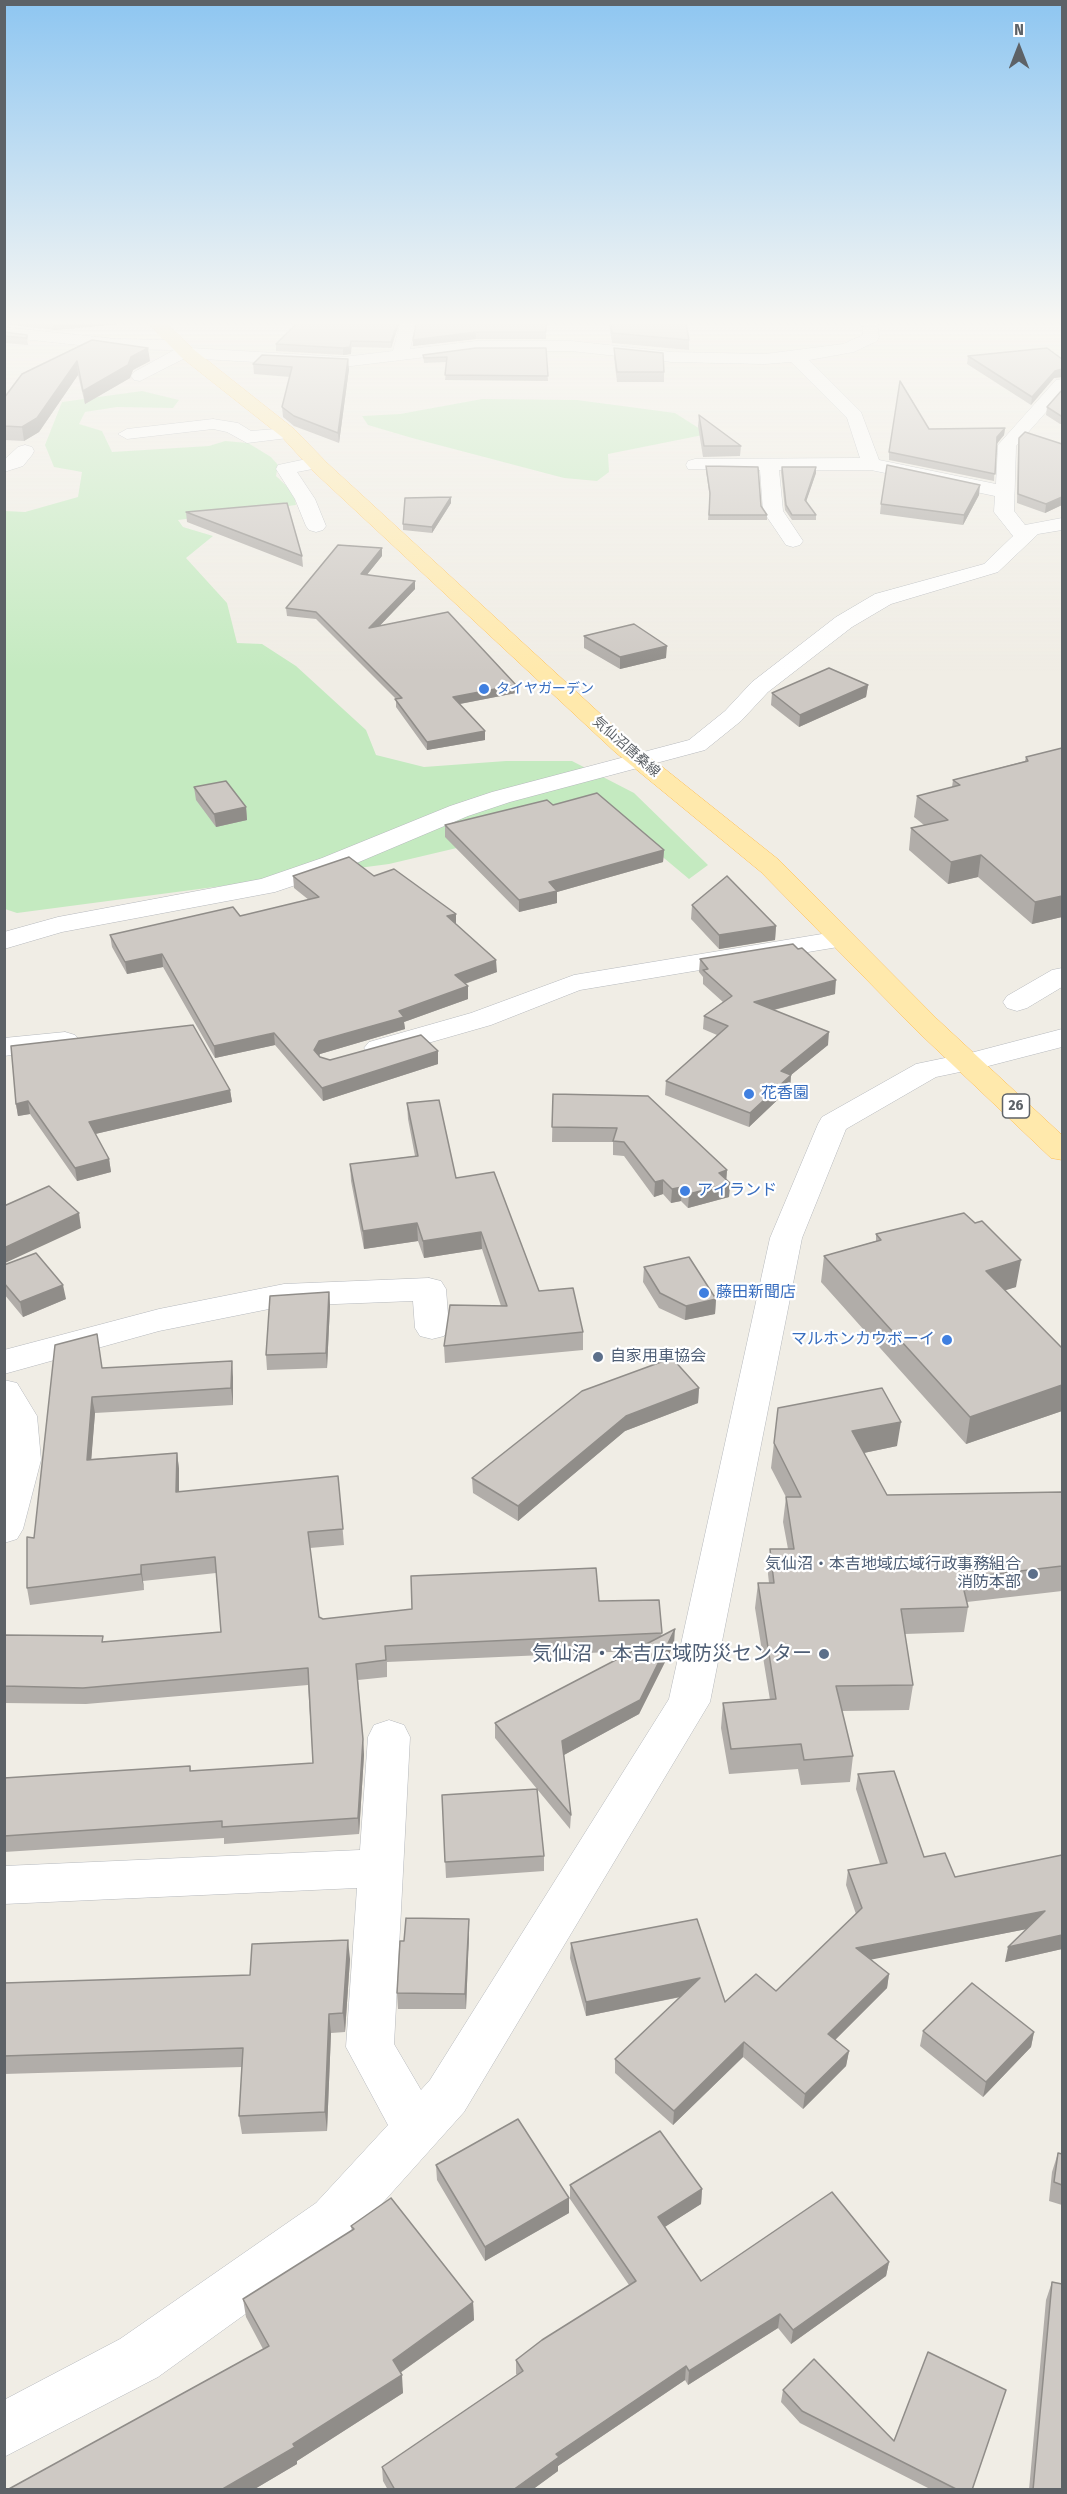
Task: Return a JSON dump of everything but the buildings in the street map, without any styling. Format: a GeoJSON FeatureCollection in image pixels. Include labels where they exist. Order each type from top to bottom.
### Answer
{"type":"FeatureCollection","features":[{"type":"Feature","properties":{"kind":"main road","name":"気仙沼唐桑線"},"geometry":{"type":"LineString","coordinates":[[295,440],[316,463],[623,747],[642,760],[701,813],[770,866],[927,1025],[1062,1151]]}},
{"type":"Feature","properties":{"kind":"street"},"geometry":{"type":"LineString","coordinates":[[863,440],[871,465]]}},
{"type":"Feature","properties":{"kind":"street"},"geometry":{"type":"LineString","coordinates":[[1011,440],[1007,445],[1004,512],[1024,536]]}},
{"type":"Feature","properties":{"kind":"street"},"geometry":{"type":"LineString","coordinates":[[4,466],[16,462],[25,451]]}},
{"type":"Feature","properties":{"kind":"street"},"geometry":{"type":"LineString","coordinates":[[316,463],[285,469],[305,500],[316,526]]}},
{"type":"Feature","properties":{"kind":"street"},"geometry":{"type":"LineString","coordinates":[[695,465],[871,465],[1005,492]]}},
{"type":"Feature","properties":{"kind":"street"},"geometry":{"type":"LineString","coordinates":[[770,466],[773,511],[794,541]]}},
{"type":"Feature","properties":{"kind":"street"},"geometry":{"type":"LineString","coordinates":[[4,941],[58,925],[266,886],[331,864],[437,820],[501,797],[561,779],[697,745],[733,716],[760,687],[800,655],[844,622],[883,598],[991,568],[1032,529],[1062,524]]}},
{"type":"Feature","properties":{"kind":"street"},"geometry":{"type":"LineString","coordinates":[[355,1055],[481,1019],[574,983],[840,939]]}},
{"type":"Feature","properties":{"kind":"street"},"geometry":{"type":"LineString","coordinates":[[1017,1002],[1062,976]]}},
{"type":"Feature","properties":{"kind":"street"},"geometry":{"type":"LineString","coordinates":[[4,2430],[139,2358],[334,2220],[447,2096],[689,1702],[786,1239],[833,1124],[927,1070],[969,1062],[1062,1038]]}},
{"type":"Feature","properties":{"kind":"street"},"geometry":{"type":"LineString","coordinates":[[4,1047],[87,1040]]}},
{"type":"Feature","properties":{"kind":"street"},"geometry":{"type":"LineString","coordinates":[[4,1362],[159,1320],[284,1295],[429,1289],[432,1328]]}},
{"type":"Feature","properties":{"kind":"street"},"geometry":{"type":"LineString","coordinates":[[4,1392],[19,1416],[24,1460],[4,1528]]}},
{"type":"Feature","properties":{"kind":"street"},"geometry":{"type":"LineString","coordinates":[[389,1737],[370,2047],[417,2129]]}},
{"type":"Feature","properties":{"kind":"street"},"geometry":{"type":"LineString","coordinates":[[4,1886],[380,1868]]}},
{"type":"Feature","properties":{"kind":"green space"},"geometry":{"type":"Polygon","coordinates":[[[47,440],[106,440],[112,452],[209,446],[225,441],[248,443],[271,457],[278,465],[276,476],[294,493],[296,505],[178,520],[183,527],[213,536],[186,558],[227,603],[237,643],[262,644],[296,666],[366,730],[376,755],[424,767],[506,761],[572,761],[634,793],[708,865],[689,879],[609,812],[389,864],[17,913],[5,909],[5,511],[25,512],[78,497],[82,472],[54,467],[45,445],[47,440]]]}},
{"type":"Feature","properties":{"kind":"green space"},"geometry":{"type":"Polygon","coordinates":[[[421,440],[676,440],[608,454],[609,472],[597,481],[564,478],[421,440]]]}},
{"type":"Feature","properties":{"kind":"place","name":"タイヤガーデン"},"geometry":{"type":"Point","coordinates":[484,689]}},
{"type":"Feature","properties":{"kind":"place","name":"花香園"},"geometry":{"type":"Point","coordinates":[749,1094]}},
{"type":"Feature","properties":{"kind":"place","name":"アイランド"},"geometry":{"type":"Point","coordinates":[685,1191]}},
{"type":"Feature","properties":{"kind":"place","name":"藤田新聞店"},"geometry":{"type":"Point","coordinates":[704,1293]}},
{"type":"Feature","properties":{"kind":"place","name":"マルホンカウボーイ"},"geometry":{"type":"Point","coordinates":[947,1340]}},
{"type":"Feature","properties":{"kind":"place","name":"自家用車協会"},"geometry":{"type":"Point","coordinates":[598,1357]}},
{"type":"Feature","properties":{"kind":"place","name":"気仙沼・本吉地域広域行政事務組合 消防本部"},"geometry":{"type":"Point","coordinates":[1033,1574]}},
{"type":"Feature","properties":{"kind":"place","name":"気仙沼・本吉広域防災センター"},"geometry":{"type":"Point","coordinates":[824,1654]}}]}
